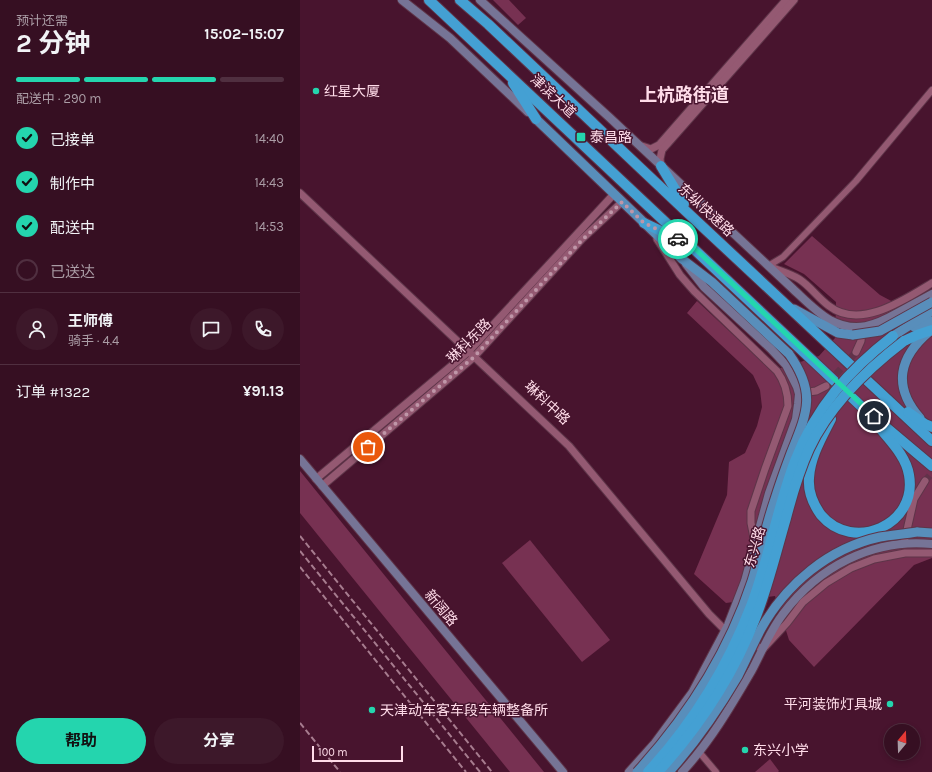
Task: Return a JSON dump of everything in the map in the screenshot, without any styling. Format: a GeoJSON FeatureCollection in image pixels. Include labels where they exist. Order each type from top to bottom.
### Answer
{"type":"FeatureCollection","features":[{"type":"Feature","properties":{"kind":"highway","name":"津滨大道"},"geometry":{"type":"LineString","coordinates":[[429,0],[691,245]]}},
{"type":"Feature","properties":{"kind":"highway","name":"东纵快速路"},"geometry":{"type":"LineString","coordinates":[[460,0],[488,24],[932,441]]}},
{"type":"Feature","properties":{"kind":"highway"},"geometry":{"type":"LineString","coordinates":[[504,70],[536,119]]}},
{"type":"Feature","properties":{"kind":"highway"},"geometry":{"type":"LineString","coordinates":[[662,166],[690,215]]}},
{"type":"Feature","properties":{"kind":"highway"},"geometry":{"type":"LineString","coordinates":[[644,223],[691,245],[862,407],[932,466]]}},
{"type":"Feature","properties":{"kind":"highway","name":"东兴路"},"geometry":{"type":"LineString","coordinates":[[658,772],[685,741],[704,715],[724,683],[740,653],[762,600],[794,488],[805,459],[816,437],[843,398],[868,370],[904,341],[932,330]]}},
{"type":"Feature","properties":{"kind":"highway","name":"东兴路"},"geometry":{"type":"LineString","coordinates":[[648,772],[672,746],[704,700],[732,652],[761,578],[795,460],[816,418],[850,372],[893,336]]}},
{"type":"Feature","properties":{"kind":"highway"},"geometry":{"type":"LineString","coordinates":[[880,393],[928,425]]}},
{"type":"Feature","properties":{"kind":"highway"},"geometry":{"type":"LineString","coordinates":[[843,398],[829,422],[813,456],[808,478],[810,493],[818,511],[830,524],[847,532],[864,533],[880,528],[895,518],[904,506],[909,490],[909,475],[900,454],[862,407]]}},
{"type":"Feature","properties":{"kind":"main road","name":"津滨大道"},"geometry":{"type":"LineString","coordinates":[[402,0],[450,38],[536,119]]}},
{"type":"Feature","properties":{"kind":"main road"},"geometry":{"type":"LineString","coordinates":[[480,0],[530,44],[768,266],[825,316],[840,324],[851,327],[862,327],[879,323],[932,294]]}},
{"type":"Feature","properties":{"kind":"main road"},"geometry":{"type":"LineString","coordinates":[[536,119],[682,259],[712,282],[789,354],[797,365],[806,385],[807,396],[805,415],[773,505],[752,581],[733,631],[697,697],[673,731],[638,772]]}},
{"type":"Feature","properties":{"kind":"main road"},"geometry":{"type":"LineString","coordinates":[[629,772],[655,743],[692,693],[727,628],[745,581],[769,493],[796,419],[798,404],[799,394],[790,371],[779,357],[704,287],[682,259]]}},
{"type":"Feature","properties":{"kind":"main road"},"geometry":{"type":"LineString","coordinates":[[786,305],[838,333],[853,335],[880,331],[932,302]]}},
{"type":"Feature","properties":{"kind":"main road"},"geometry":{"type":"LineString","coordinates":[[893,336],[932,311]]}},
{"type":"Feature","properties":{"kind":"main road"},"geometry":{"type":"LineString","coordinates":[[893,336],[922,324],[932,322]]}},
{"type":"Feature","properties":{"kind":"main road"},"geometry":{"type":"LineString","coordinates":[[928,425],[914,411],[905,395],[903,372],[911,350],[932,330]]}},
{"type":"Feature","properties":{"kind":"main road","name":"新阔路"},"geometry":{"type":"LineString","coordinates":[[300,459],[564,772]]}},
{"type":"Feature","properties":{"kind":"main road"},"geometry":{"type":"LineString","coordinates":[[669,772],[701,734],[738,675],[762,629],[781,599],[796,584],[819,564],[851,546],[880,537],[917,532],[932,533]]}},
{"type":"Feature","properties":{"kind":"main road"},"geometry":{"type":"LineString","coordinates":[[682,772],[700,753],[727,712],[783,615],[797,597],[811,584],[832,567],[850,557],[872,549],[904,543],[932,544]]}},
{"type":"Feature","properties":{"kind":"main road"},"geometry":{"type":"LineString","coordinates":[[735,608],[734,617],[736,629],[741,635],[764,646]]}},
{"type":"Feature","properties":{"kind":"street"},"geometry":{"type":"LineString","coordinates":[[638,144],[651,149],[659,145],[786,0]]}},
{"type":"Feature","properties":{"kind":"street"},"geometry":{"type":"LineString","coordinates":[[662,166],[660,159],[662,150],[794,0]]}},
{"type":"Feature","properties":{"kind":"street"},"geometry":{"type":"LineString","coordinates":[[768,266],[783,257],[856,181],[932,90]]}},
{"type":"Feature","properties":{"kind":"street","name":"琳科中路"},"geometry":{"type":"LineString","coordinates":[[300,188],[472,353]]}},
{"type":"Feature","properties":{"kind":"street","name":"琳科中路"},"geometry":{"type":"LineString","coordinates":[[300,192],[472,353],[570,442],[709,610],[727,628],[736,629]]}},
{"type":"Feature","properties":{"kind":"street","name":"琳科东路"},"geometry":{"type":"LineString","coordinates":[[316,479],[472,353],[614,194]]}},
{"type":"Feature","properties":{"kind":"street","name":"琳科东路"},"geometry":{"type":"LineString","coordinates":[[322,486],[472,353],[582,240],[622,202]]}},
{"type":"Feature","properties":{"kind":"street"},"geometry":{"type":"LineString","coordinates":[[644,223],[670,258],[680,275],[694,291],[777,370],[785,383],[788,398],[787,410],[751,511],[751,524],[755,544]]}},
{"type":"Feature","properties":{"kind":"street"},"geometry":{"type":"LineString","coordinates":[[768,266],[799,279],[830,306],[846,314],[859,316],[878,311],[914,294],[932,282]]}},
{"type":"Feature","properties":{"kind":"street"},"geometry":{"type":"LineString","coordinates":[[856,352],[861,341],[862,327]]}},
{"type":"Feature","properties":{"kind":"street"},"geometry":{"type":"LineString","coordinates":[[799,394],[816,391],[826,386]]}},
{"type":"Feature","properties":{"kind":"street"},"geometry":{"type":"LineString","coordinates":[[904,543],[914,499],[925,481]]}},
{"type":"Feature","properties":{"kind":"street"},"geometry":{"type":"LineString","coordinates":[[727,628],[764,646],[787,623],[803,602],[826,583],[850,568],[874,559],[905,553],[932,553]]}},
{"type":"Feature","properties":{"kind":"street"},"geometry":{"type":"LineString","coordinates":[[700,753],[716,772]]}},
{"type":"Feature","properties":{"kind":"shaded area"},"geometry":{"type":"Polygon","coordinates":[[[493,0],[509,0],[526,18],[518,25],[493,0]]]}},
{"type":"Feature","properties":{"kind":"shaded area"},"geometry":{"type":"Polygon","coordinates":[[[812,236],[880,295],[929,321],[932,320],[932,558],[914,565],[814,667],[789,640],[775,596],[726,603],[694,574],[727,495],[729,462],[745,453],[757,426],[762,407],[760,390],[753,375],[687,313],[697,301],[772,371],[819,356],[835,338],[836,302],[804,274],[784,264],[812,236]]]}},
{"type":"Feature","properties":{"kind":"shaded area"},"geometry":{"type":"Polygon","coordinates":[[[300,471],[544,772],[510,772],[300,513],[300,471]]]}},
{"type":"Feature","properties":{"kind":"shaded area"},"geometry":{"type":"Polygon","coordinates":[[[530,540],[610,640],[582,662],[502,563],[530,540]]]}},
{"type":"Feature","properties":{"kind":"shaded area"},"geometry":{"type":"Polygon","coordinates":[[[770,759],[779,771],[778,772],[755,772],[770,759]]]}},
{"type":"Feature","properties":{"kind":"tunnel"},"geometry":{"type":"LineString","coordinates":[[829,382],[856,352]]}},
{"type":"Feature","properties":{"kind":"tunnel"},"geometry":{"type":"LineString","coordinates":[[925,481],[932,473]]}},
{"type":"Feature","properties":{"kind":"railway"},"geometry":{"type":"LineString","coordinates":[[300,536],[492,772]]}},
{"type":"Feature","properties":{"kind":"railway"},"geometry":{"type":"LineString","coordinates":[[300,551],[480,772]]}},
{"type":"Feature","properties":{"kind":"railway"},"geometry":{"type":"LineString","coordinates":[[300,567],[466,772]]}},
{"type":"Feature","properties":{"kind":"railway"},"geometry":{"type":"LineString","coordinates":[[300,723],[340,772]]}},
{"type":"Feature","properties":{"kind":"way so far"},"geometry":{"type":"LineString","coordinates":[[368,447],[474,357],[582,240],[622,202],[644,223],[678,239]]}},
{"type":"Feature","properties":{"kind":"place","name":"红星大厦"},"geometry":{"type":"Point","coordinates":[316,91]}},
{"type":"Feature","properties":{"kind":"place","name":"泰昌路"},"geometry":{"type":"Point","coordinates":[581,137]}},
{"type":"Feature","properties":{"kind":"place","name":"平河装饰灯具城"},"geometry":{"type":"Point","coordinates":[890,704]}},
{"type":"Feature","properties":{"kind":"place","name":"天津动车客车段车辆整备所"},"geometry":{"type":"Point","coordinates":[372,710]}},
{"type":"Feature","properties":{"kind":"place","name":"东兴小学"},"geometry":{"type":"Point","coordinates":[745,750]}},
{"type":"Feature","properties":{"kind":"district","name":"上杭路街道"},"geometry":{"type":"Point","coordinates":[684,95]}},
{"type":"Feature","properties":{"kind":"route"},"geometry":{"type":"LineString","coordinates":[[678,239],[691,245],[862,407],[874,416]]}}]}
